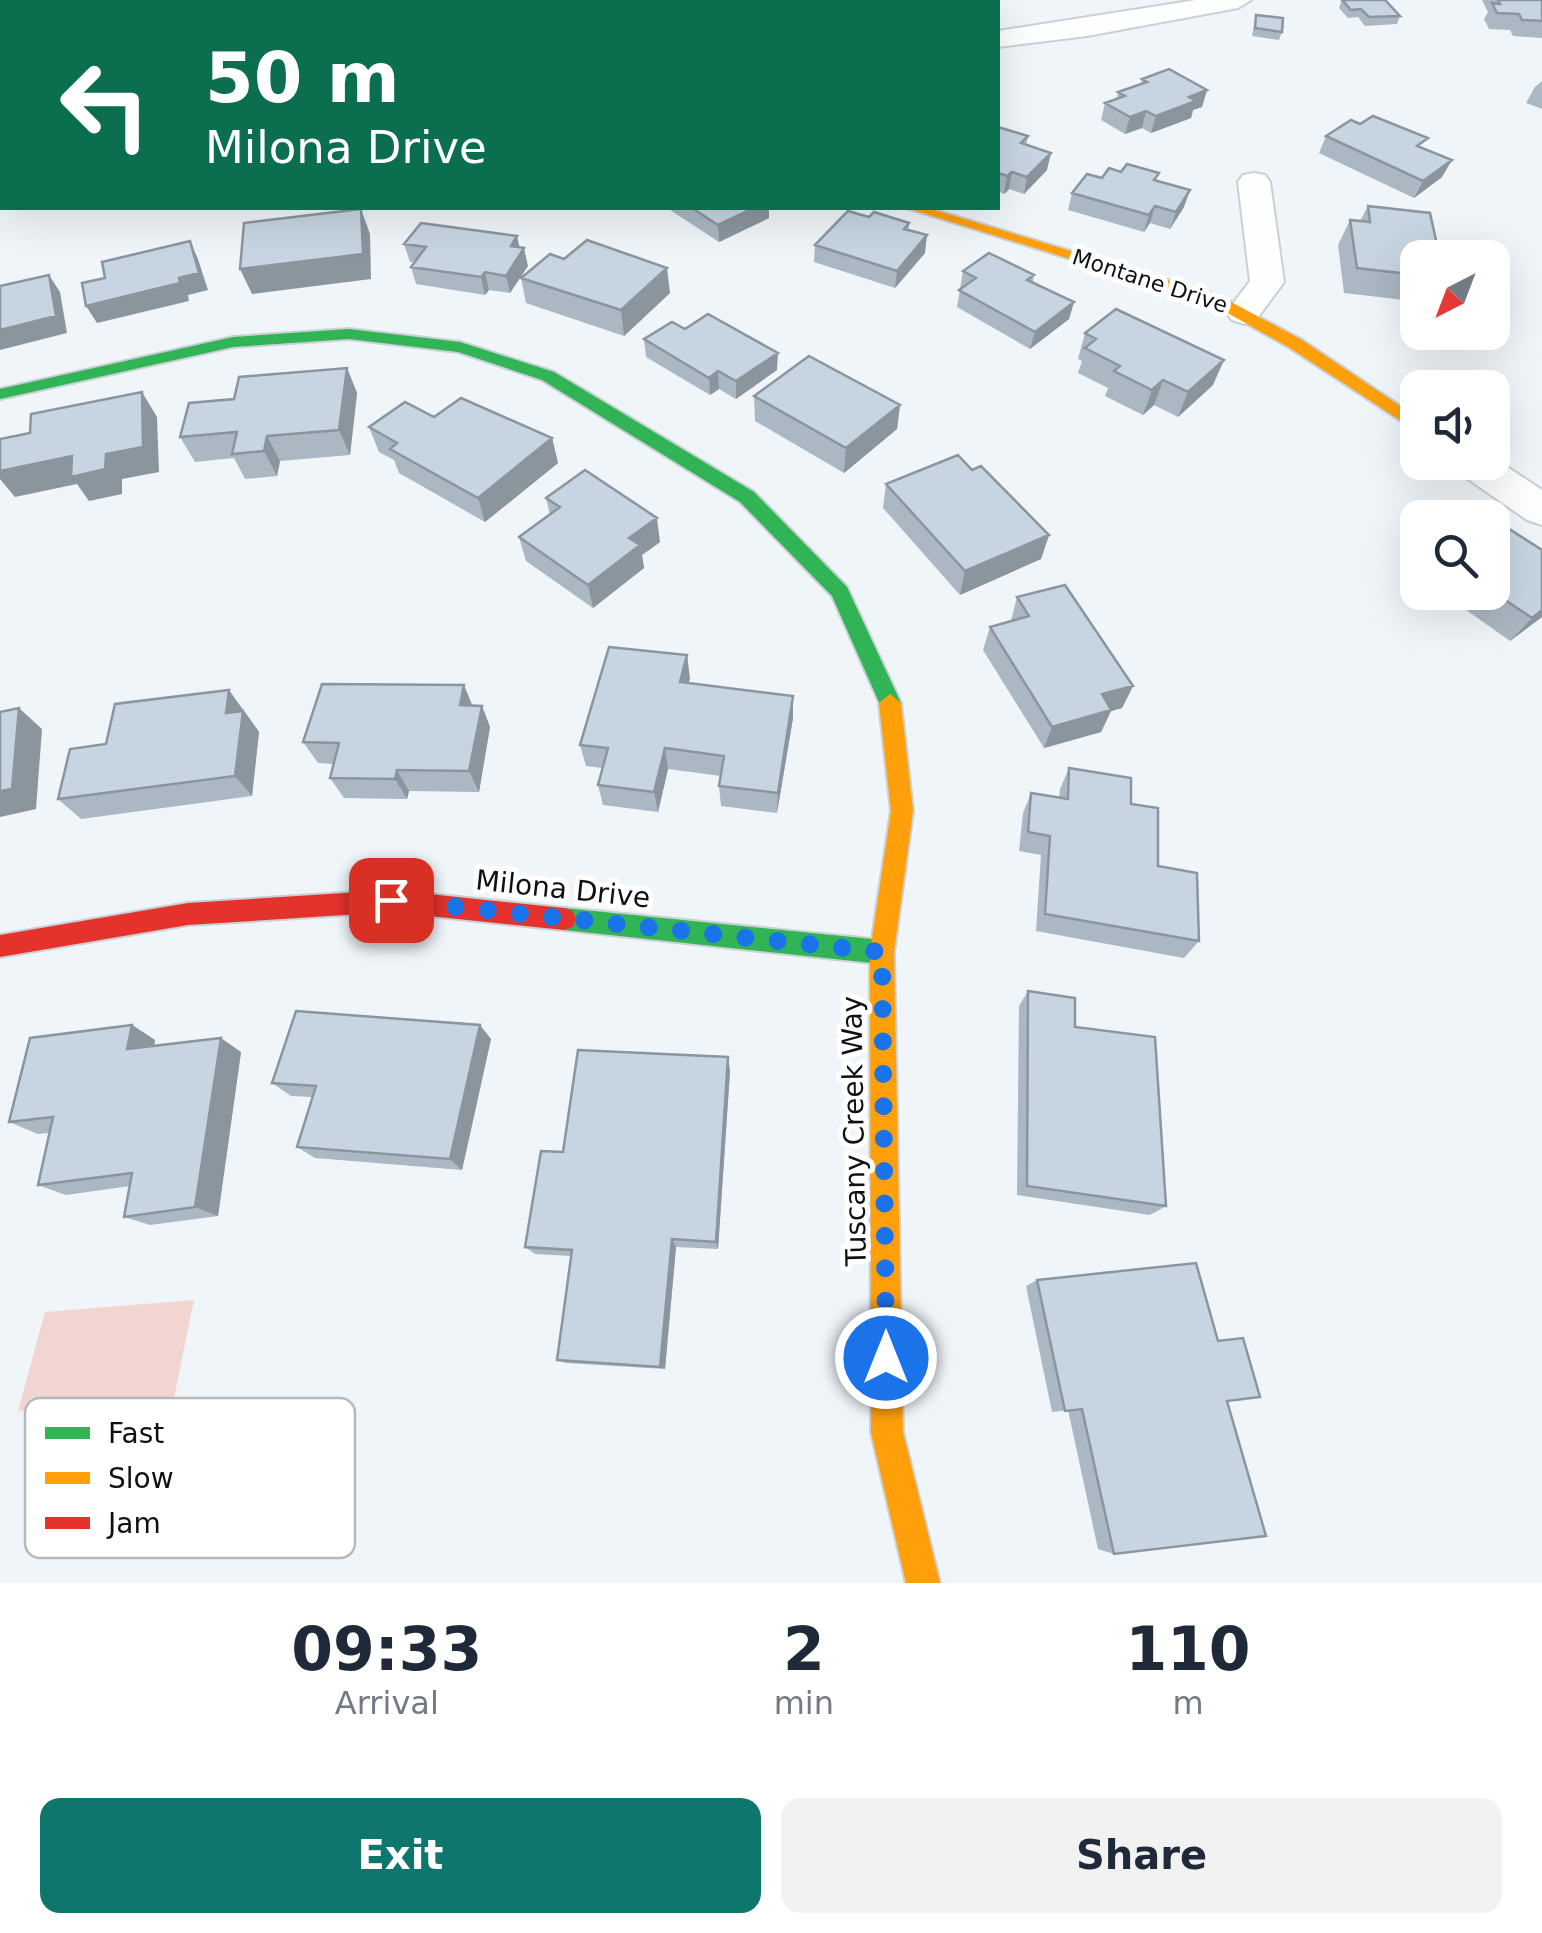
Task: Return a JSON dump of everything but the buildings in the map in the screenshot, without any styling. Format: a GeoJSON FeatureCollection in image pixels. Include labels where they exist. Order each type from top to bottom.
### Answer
{"type":"FeatureCollection","features":[{"type":"Feature","properties":{"kind":"street"},"geometry":{"type":"LineString","coordinates":[[1000,39],[1087,28],[1238,0]]}},
{"type":"Feature","properties":{"kind":"street"},"geometry":{"type":"LineString","coordinates":[[1244,313],[1266,282],[1254,182]]}},
{"type":"Feature","properties":{"kind":"street","name":"Montane Drive"},"geometry":{"type":"LineString","coordinates":[[921,210],[1182,288],[1244,313],[1400,414]]}},
{"type":"Feature","properties":{"kind":"street","name":"Tuscany Creek Way"},"geometry":{"type":"LineString","coordinates":[[0,394],[233,342],[349,334],[460,347],[548,376],[746,496],[840,592],[889,694],[902,810],[882,952],[887,1432],[923,1583]]}},
{"type":"Feature","properties":{"kind":"street"},"geometry":{"type":"LineString","coordinates":[[1498,480],[1542,510]]}},
{"type":"Feature","properties":{"kind":"street","name":"Milona Drive"},"geometry":{"type":"LineString","coordinates":[[0,946],[188,914],[391,900],[882,952]]}},
{"type":"Feature","properties":{"kind":"shaded area"},"geometry":{"type":"Polygon","coordinates":[[[194,1300],[174,1398],[25,1398],[25,1410],[18,1411],[45,1312],[194,1300]]]}},
{"type":"Feature","properties":{"kind":"traffic: fast"},"geometry":{"type":"LineString","coordinates":[[0,394],[233,342],[349,334],[460,347],[548,376],[747,497],[840,592],[890,703]]}},
{"type":"Feature","properties":{"kind":"traffic: fast"},"geometry":{"type":"LineString","coordinates":[[564,919],[882,952]]}},
{"type":"Feature","properties":{"kind":"traffic: slow"},"geometry":{"type":"LineString","coordinates":[[921,210],[1214,299],[1296,344],[1400,414]]}},
{"type":"Feature","properties":{"kind":"traffic: slow"},"geometry":{"type":"LineString","coordinates":[[890,703],[902,811],[882,952],[887,1432],[923,1583]]}},
{"type":"Feature","properties":{"kind":"traffic: jam"},"geometry":{"type":"LineString","coordinates":[[0,946],[188,914],[391,901],[564,919]]}},
{"type":"Feature","properties":{"kind":"route"},"geometry":{"type":"LineString","coordinates":[[391,900],[882,952],[886,1358]]}}]}
